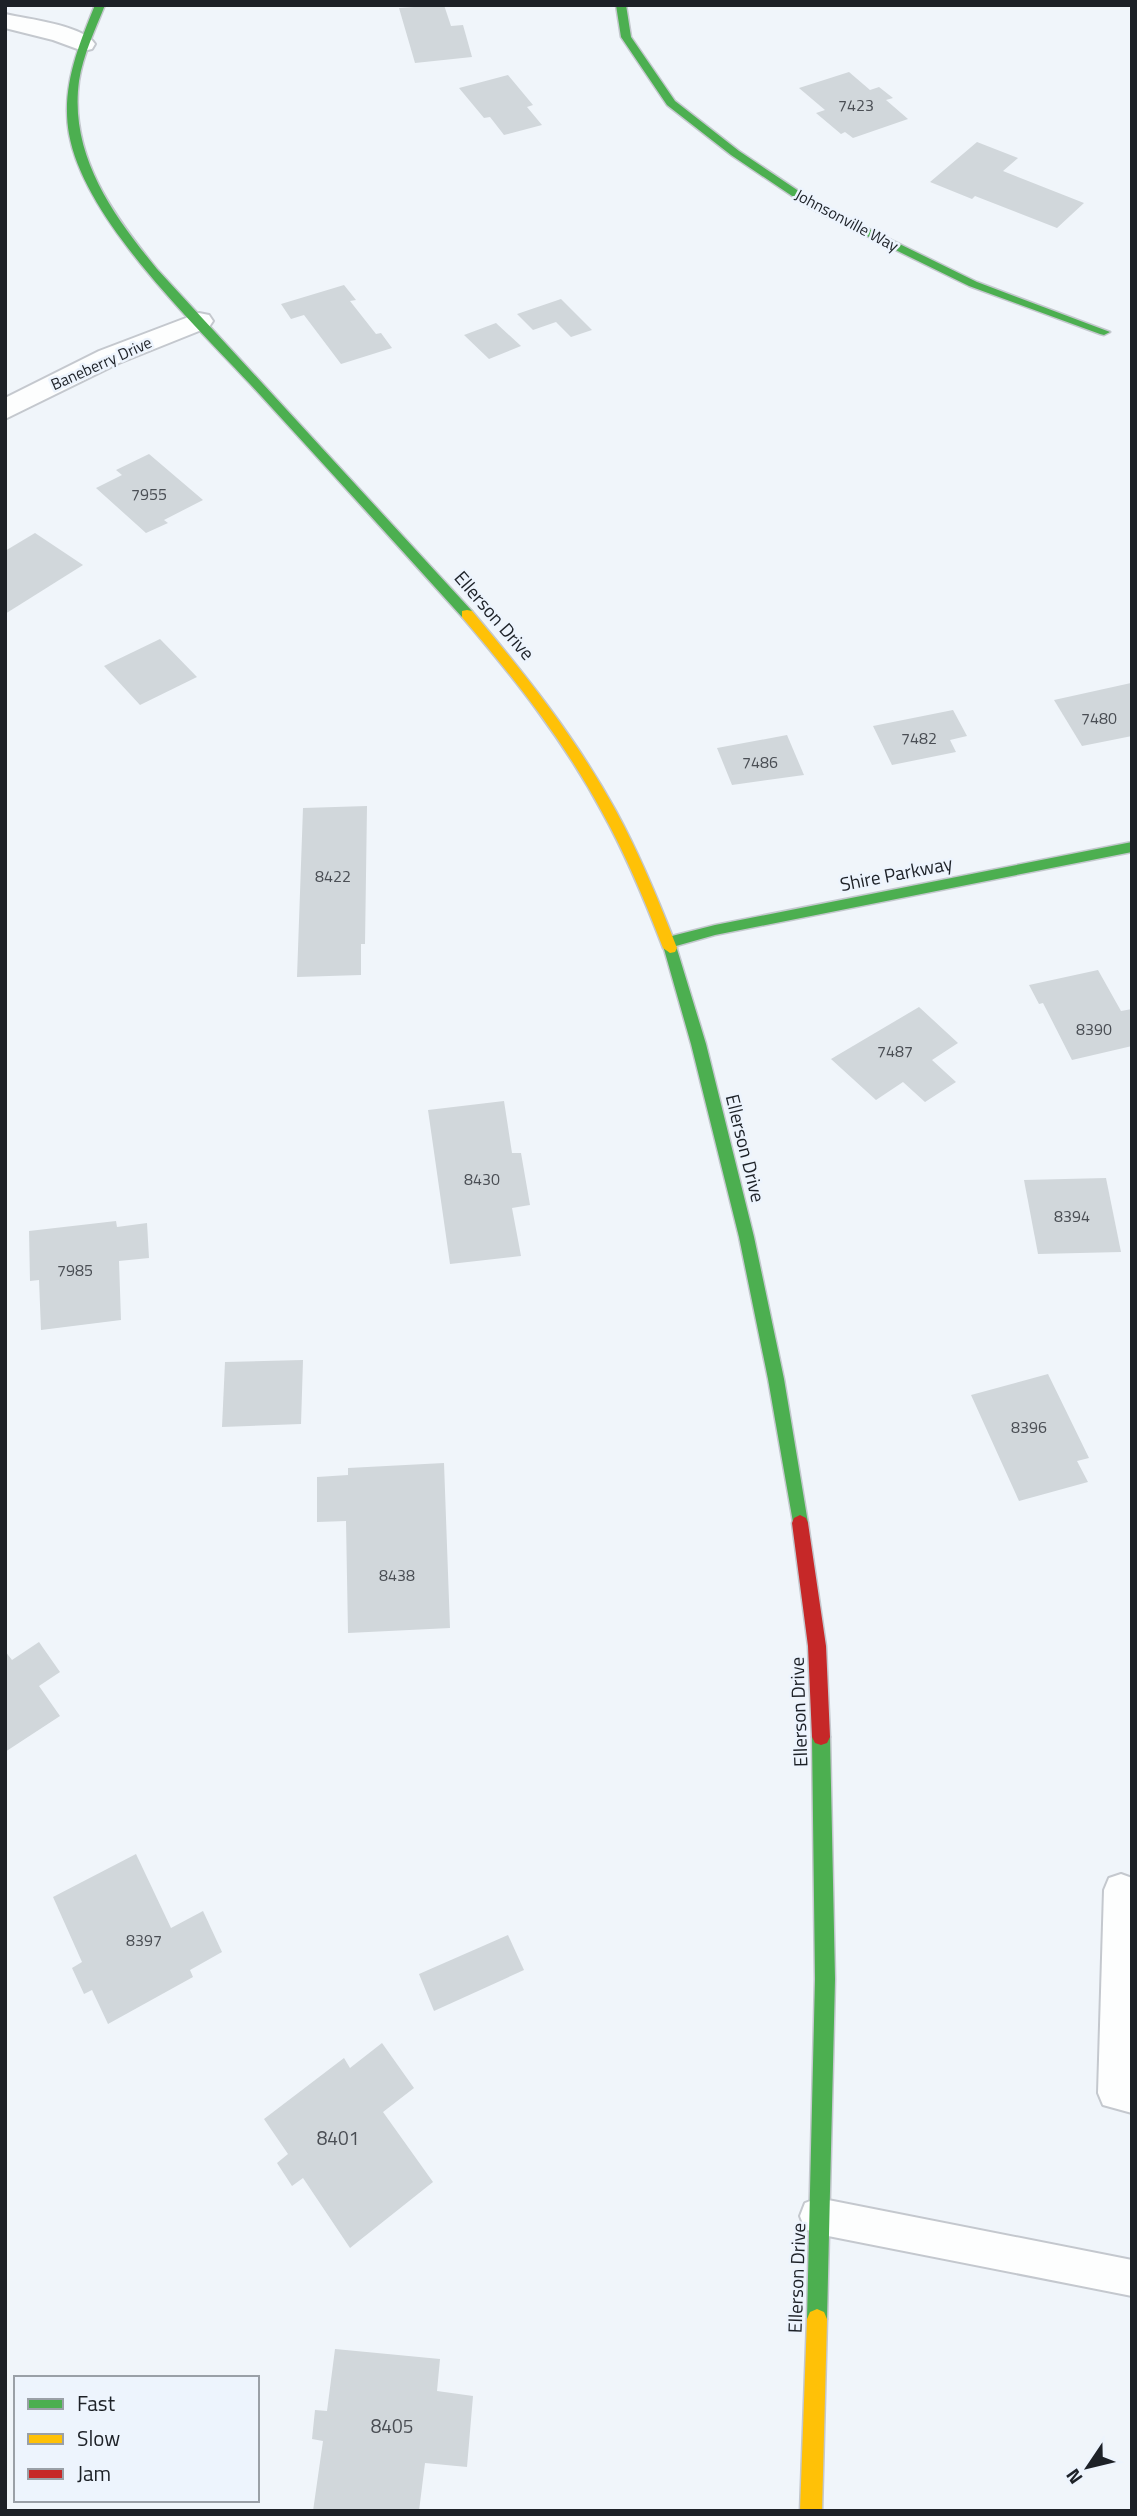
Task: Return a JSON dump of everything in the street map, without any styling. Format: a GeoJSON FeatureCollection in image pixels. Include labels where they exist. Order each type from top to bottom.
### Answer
{"type":"FeatureCollection","features":[{"type":"Feature","properties":{"kind":"street","name":"Ellerson Drive"},"geometry":{"type":"LineString","coordinates":[[100,5],[83,44],[70,90],[72,127],[82,163],[103,204],[131,244],[199,321],[511,663],[571,744],[623,834],[669,942],[686,996],[748,1242],[793,1465],[817,1653],[826,1947],[811,2511]]}},
{"type":"Feature","properties":{"kind":"street","name":"Johnsonville Way"},"geometry":{"type":"LineString","coordinates":[[621,5],[626,37],[671,103],[735,153],[814,206],[972,284],[1104,332]]}},
{"type":"Feature","properties":{"kind":"street"},"geometry":{"type":"LineString","coordinates":[[5,21],[61,34],[83,44]]}},
{"type":"Feature","properties":{"kind":"street","name":"Baneberry Drive"},"geometry":{"type":"LineString","coordinates":[[5,410],[109,357],[199,321]]}},
{"type":"Feature","properties":{"kind":"street","name":"Shire Parkway"},"geometry":{"type":"LineString","coordinates":[[669,942],[715,930],[1132,848]]}},
{"type":"Feature","properties":{"kind":"lane"},"geometry":{"type":"LineString","coordinates":[[1121,1890],[1115,2093],[1132,2096]]}},
{"type":"Feature","properties":{"kind":"lane"},"geometry":{"type":"LineString","coordinates":[[818,2216],[1132,2278]]}},
{"type":"Feature","properties":{"kind":"building"},"geometry":{"type":"Polygon","coordinates":[[[444,5],[451,26],[463,25],[472,57],[415,63],[399,8],[444,5]]]}},
{"type":"Feature","properties":{"kind":"building"},"geometry":{"type":"Polygon","coordinates":[[[849,72],[870,90],[879,87],[893,98],[886,100],[908,119],[853,138],[845,132],[841,134],[816,113],[825,110],[799,88],[849,72]]]}},
{"type":"Feature","properties":{"kind":"building"},"geometry":{"type":"Polygon","coordinates":[[[508,75],[533,105],[527,107],[542,125],[504,135],[490,117],[484,118],[459,88],[508,75]]]}},
{"type":"Feature","properties":{"kind":"building"},"geometry":{"type":"Polygon","coordinates":[[[977,142],[1018,158],[1003,171],[1084,203],[1057,228],[975,196],[972,199],[930,182],[977,142]]]}},
{"type":"Feature","properties":{"kind":"building"},"geometry":{"type":"Polygon","coordinates":[[[344,285],[356,300],[350,301],[376,334],[381,333],[392,348],[341,364],[304,315],[291,319],[281,304],[344,285]]]}},
{"type":"Feature","properties":{"kind":"building"},"geometry":{"type":"Polygon","coordinates":[[[561,299],[592,330],[571,337],[556,322],[533,330],[517,314],[561,299]]]}},
{"type":"Feature","properties":{"kind":"building"},"geometry":{"type":"Polygon","coordinates":[[[496,323],[521,346],[489,359],[464,335],[496,323]]]}},
{"type":"Feature","properties":{"kind":"building"},"geometry":{"type":"Polygon","coordinates":[[[149,454],[203,500],[164,520],[168,523],[146,533],[96,488],[122,475],[116,470],[149,454]]]}},
{"type":"Feature","properties":{"kind":"building"},"geometry":{"type":"Polygon","coordinates":[[[35,533],[83,565],[5,614],[5,551],[35,533]]]}},
{"type":"Feature","properties":{"kind":"building"},"geometry":{"type":"Polygon","coordinates":[[[160,639],[197,677],[140,705],[104,666],[160,639]]]}},
{"type":"Feature","properties":{"kind":"building"},"geometry":{"type":"Polygon","coordinates":[[[1131,683],[1132,736],[1082,746],[1054,700],[1131,683]]]}},
{"type":"Feature","properties":{"kind":"building"},"geometry":{"type":"Polygon","coordinates":[[[953,710],[967,736],[950,740],[956,752],[892,765],[873,726],[953,710]]]}},
{"type":"Feature","properties":{"kind":"building"},"geometry":{"type":"Polygon","coordinates":[[[787,735],[804,775],[732,785],[717,748],[787,735]]]}},
{"type":"Feature","properties":{"kind":"building"},"geometry":{"type":"Polygon","coordinates":[[[367,806],[365,944],[361,944],[361,975],[297,977],[303,808],[367,806]]]}},
{"type":"Feature","properties":{"kind":"building"},"geometry":{"type":"Polygon","coordinates":[[[1098,970],[1121,1011],[1132,1009],[1132,1046],[1072,1060],[1043,1003],[1039,1004],[1029,985],[1098,970]]]}},
{"type":"Feature","properties":{"kind":"building"},"geometry":{"type":"Polygon","coordinates":[[[919,1007],[958,1043],[932,1060],[956,1082],[925,1102],[903,1082],[876,1100],[831,1059],[919,1007]]]}},
{"type":"Feature","properties":{"kind":"building"},"geometry":{"type":"Polygon","coordinates":[[[504,1101],[512,1153],[521,1153],[530,1205],[512,1208],[521,1256],[450,1264],[428,1110],[504,1101]]]}},
{"type":"Feature","properties":{"kind":"building"},"geometry":{"type":"Polygon","coordinates":[[[1106,1178],[1121,1252],[1038,1254],[1024,1180],[1106,1178]]]}},
{"type":"Feature","properties":{"kind":"building"},"geometry":{"type":"Polygon","coordinates":[[[116,1221],[117,1227],[147,1223],[149,1258],[119,1261],[121,1320],[41,1330],[39,1280],[30,1281],[29,1231],[116,1221]]]}},
{"type":"Feature","properties":{"kind":"building"},"geometry":{"type":"Polygon","coordinates":[[[303,1360],[301,1424],[222,1427],[225,1362],[303,1360]]]}},
{"type":"Feature","properties":{"kind":"building"},"geometry":{"type":"Polygon","coordinates":[[[1048,1374],[1089,1458],[1077,1461],[1088,1482],[1019,1501],[971,1395],[1048,1374]]]}},
{"type":"Feature","properties":{"kind":"building"},"geometry":{"type":"Polygon","coordinates":[[[444,1463],[450,1628],[348,1633],[346,1521],[317,1522],[317,1477],[348,1475],[348,1468],[444,1463]]]}},
{"type":"Feature","properties":{"kind":"building"},"geometry":{"type":"Polygon","coordinates":[[[39,1642],[60,1672],[39,1686],[60,1716],[5,1752],[5,1651],[12,1660],[39,1642]]]}},
{"type":"Feature","properties":{"kind":"building"},"geometry":{"type":"Polygon","coordinates":[[[136,1854],[171,1928],[203,1911],[222,1952],[190,1970],[193,1977],[108,2024],[92,1990],[84,1994],[72,1968],[82,1962],[53,1897],[136,1854]]]}},
{"type":"Feature","properties":{"kind":"building"},"geometry":{"type":"Polygon","coordinates":[[[508,1935],[524,1970],[434,2011],[419,1974],[508,1935]]]}},
{"type":"Feature","properties":{"kind":"building"},"geometry":{"type":"Polygon","coordinates":[[[382,2043],[414,2088],[383,2112],[433,2182],[350,2248],[303,2178],[292,2186],[277,2163],[288,2154],[264,2119],[344,2058],[350,2068],[382,2043]]]}},
{"type":"Feature","properties":{"kind":"building"},"geometry":{"type":"Polygon","coordinates":[[[335,2349],[440,2359],[437,2391],[473,2396],[467,2467],[425,2463],[419,2511],[313,2511],[323,2441],[312,2439],[315,2410],[327,2411],[335,2349]]]}},
{"type":"Feature","properties":{"kind":"traffic: fast"},"geometry":{"type":"LineString","coordinates":[[100,5],[79,61],[72,108],[74,134],[81,159],[105,207],[153,271],[467,614]]}},
{"type":"Feature","properties":{"kind":"traffic: fast"},"geometry":{"type":"LineString","coordinates":[[621,5],[626,37],[671,103],[735,153],[814,206],[973,284],[1104,332]]}},
{"type":"Feature","properties":{"kind":"traffic: fast"},"geometry":{"type":"LineString","coordinates":[[669,942],[715,930],[1132,847]]}},
{"type":"Feature","properties":{"kind":"traffic: fast"},"geometry":{"type":"LineString","coordinates":[[670,948],[699,1044],[746,1237],[776,1379],[800,1523]]}},
{"type":"Feature","properties":{"kind":"traffic: fast"},"geometry":{"type":"LineString","coordinates":[[817,2319],[825,1979],[821,1737]]}},
{"type":"Feature","properties":{"kind":"traffic: slow"},"geometry":{"type":"LineString","coordinates":[[467,614],[531,693],[585,771],[631,854],[670,948]]}},
{"type":"Feature","properties":{"kind":"traffic: slow"},"geometry":{"type":"LineString","coordinates":[[811,2511],[817,2319]]}},
{"type":"Feature","properties":{"kind":"traffic: jam"},"geometry":{"type":"LineString","coordinates":[[800,1523],[817,1646],[821,1737]]}}]}
